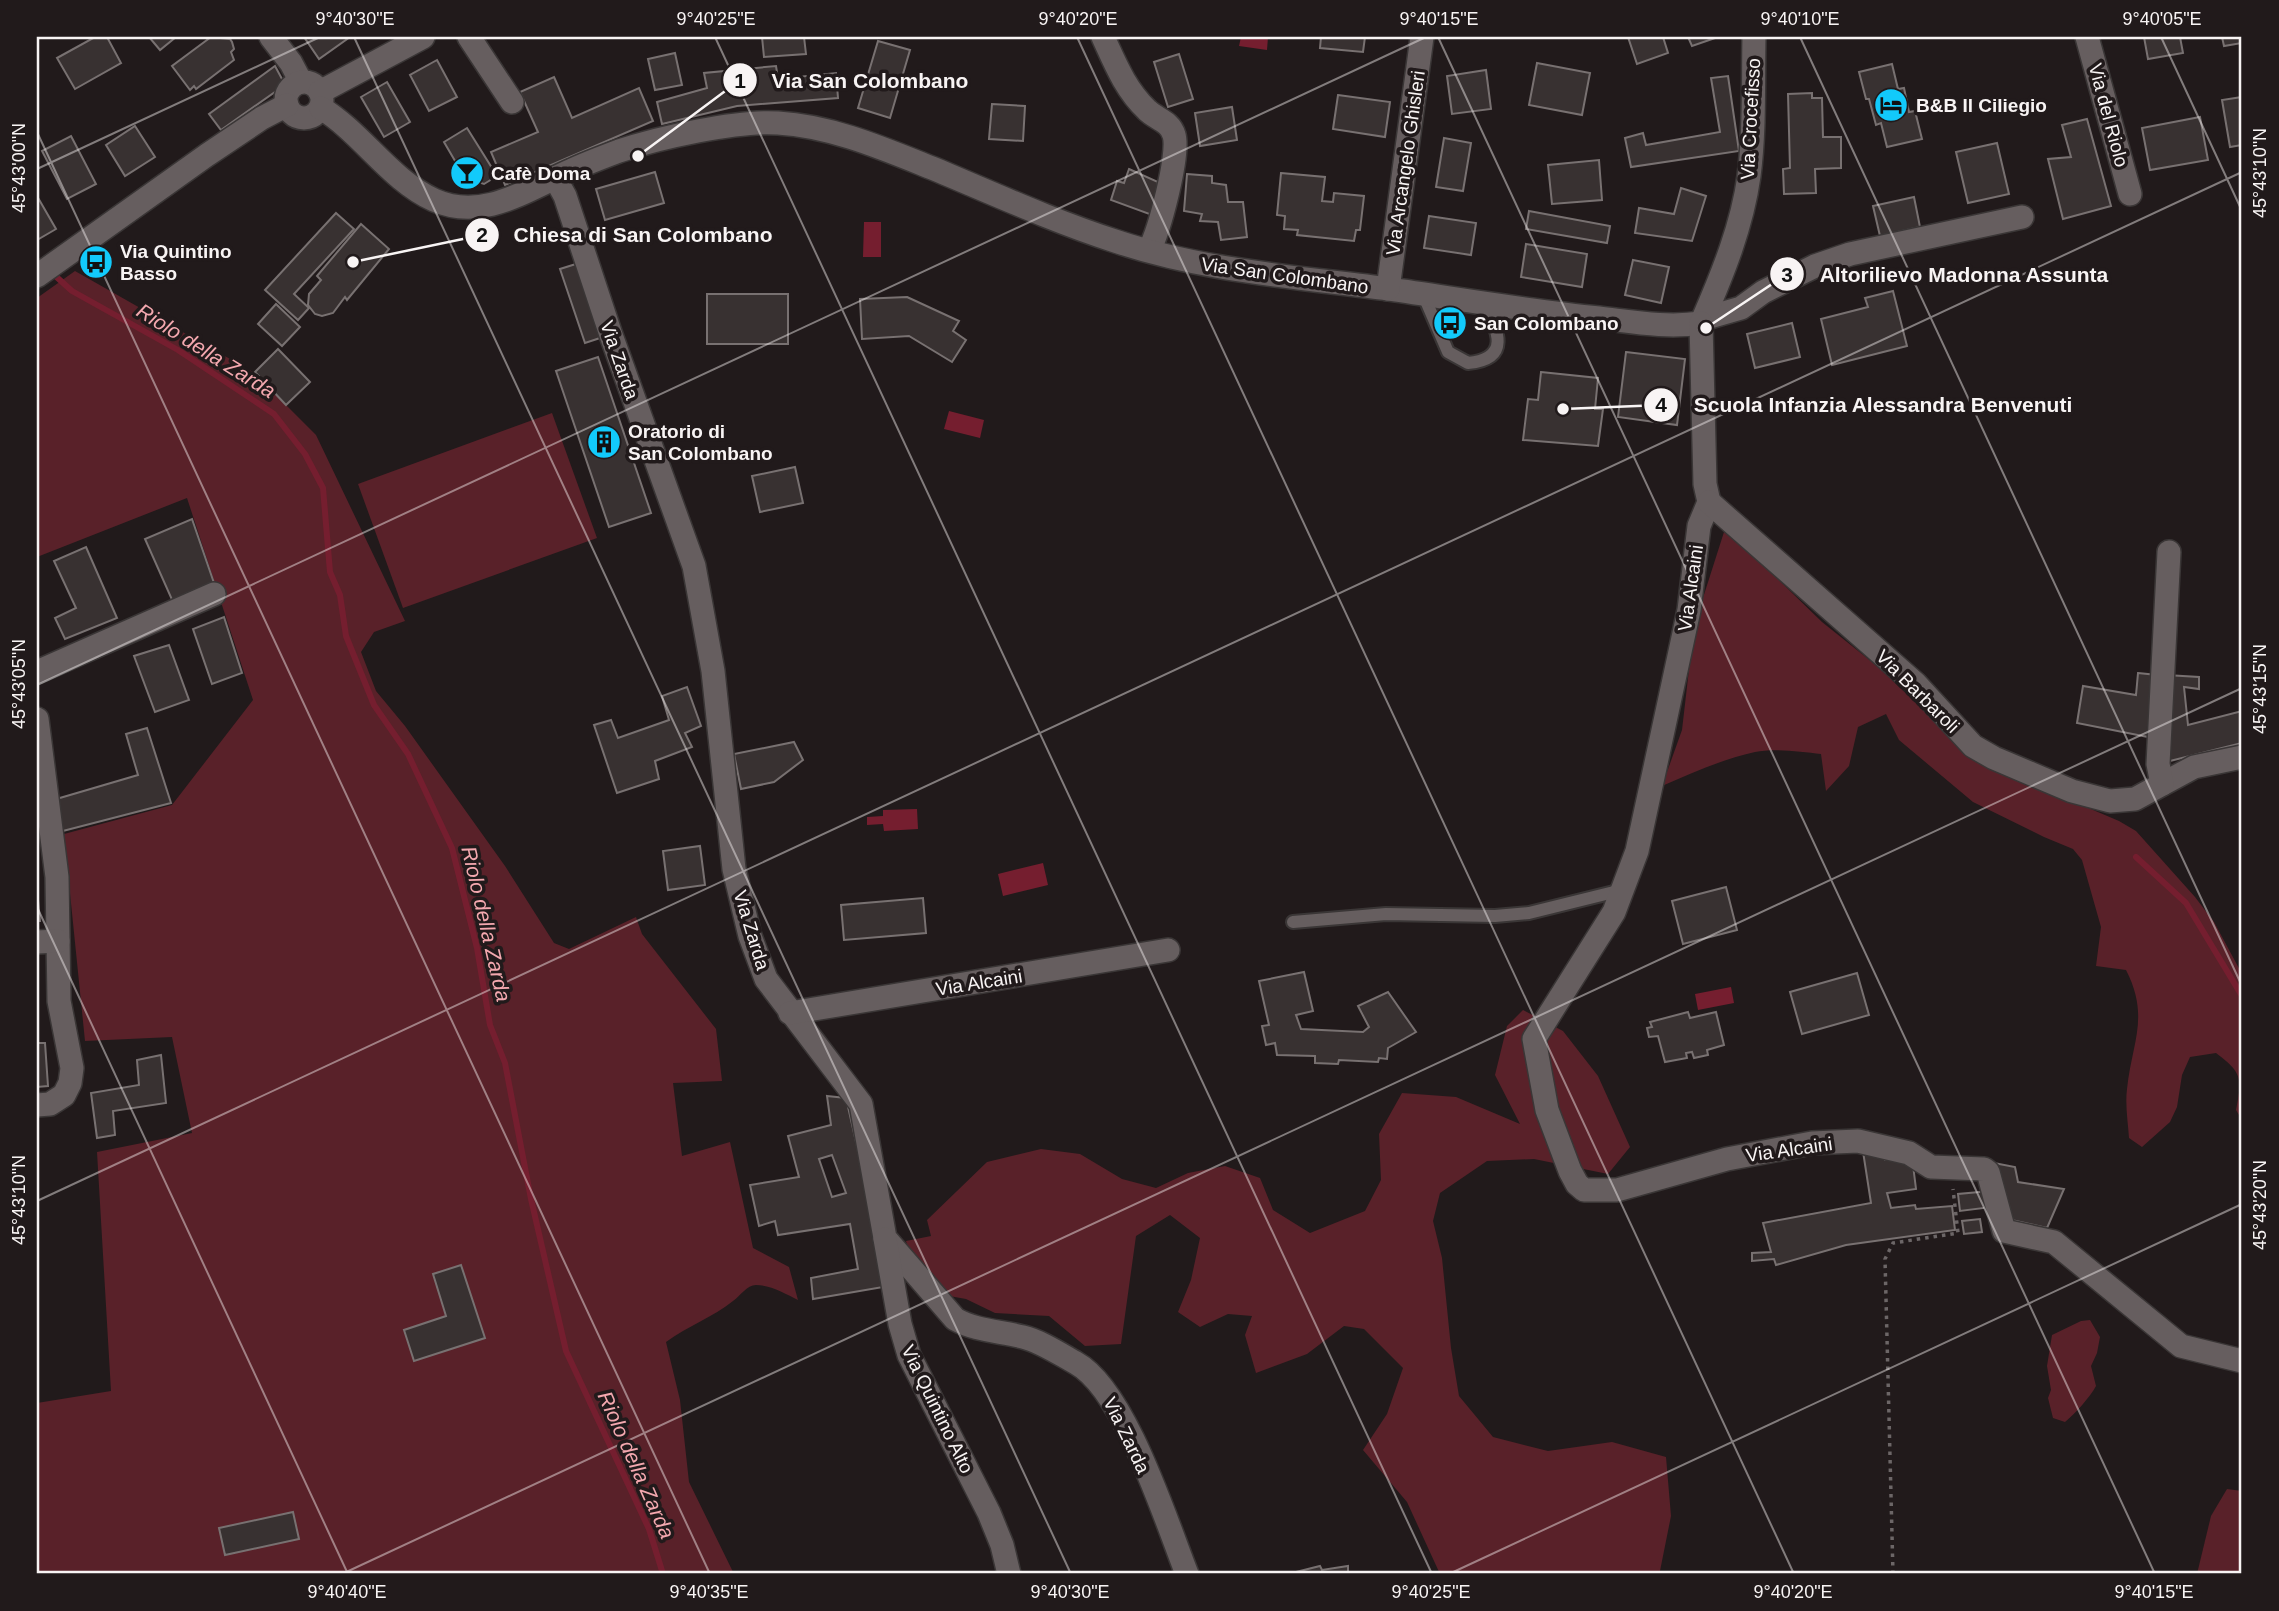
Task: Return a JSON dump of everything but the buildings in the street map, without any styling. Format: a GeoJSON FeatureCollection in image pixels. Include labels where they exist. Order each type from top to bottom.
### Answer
{"type":"FeatureCollection","features":[{"type":"Feature","properties":{"kind":"street","name":"Via San Colombano"},"geometry":{"type":"LineString","coordinates":[[271,37],[314,94],[418,192],[456,207],[475,208],[498,204],[622,150],[684,135],[774,123],[804,126],[875,145],[1116,242],[1195,262],[1291,278],[1673,326],[1702,321]]}},
{"type":"Feature","properties":{"kind":"street"},"geometry":{"type":"LineString","coordinates":[[314,94],[313,116],[303,118],[293,114],[287,105],[287,95],[292,87],[314,94],[423,37]]}},
{"type":"Feature","properties":{"kind":"street"},"geometry":{"type":"LineString","coordinates":[[469,37],[512,102]]}},
{"type":"Feature","properties":{"kind":"street"},"geometry":{"type":"LineString","coordinates":[[1102,37],[1131,94],[1149,113],[1165,122],[1174,134],[1176,149],[1155,238],[1149,250]]}},
{"type":"Feature","properties":{"kind":"street","name":"Via Arcangelo Ghisleri"},"geometry":{"type":"LineString","coordinates":[[1388,289],[1422,37]]}},
{"type":"Feature","properties":{"kind":"street","name":"Via Crocefisso"},"geometry":{"type":"LineString","coordinates":[[1702,321],[1728,263],[1749,177],[1754,37]]}},
{"type":"Feature","properties":{"kind":"street","name":"Via del Riolo"},"geometry":{"type":"LineString","coordinates":[[2087,37],[2130,194]]}},
{"type":"Feature","properties":{"kind":"street"},"geometry":{"type":"LineString","coordinates":[[37,276],[218,148],[262,118],[287,105]]}},
{"type":"Feature","properties":{"kind":"street","name":"Via Zarda"},"geometry":{"type":"LineString","coordinates":[[555,178],[565,196],[611,335],[694,566],[713,671],[734,869],[750,936],[766,979],[860,1104],[885,1238],[956,1319],[966,1325],[1026,1337],[1079,1364],[1102,1384],[1130,1435],[1187,1574]]}},
{"type":"Feature","properties":{"kind":"street"},"geometry":{"type":"LineString","coordinates":[[1702,321],[1741,308],[1763,292],[1815,266],[1850,254],[2022,217]]}},
{"type":"Feature","properties":{"kind":"street","name":"Via Alcaini"},"geometry":{"type":"LineString","coordinates":[[1702,321],[1705,484],[1709,502],[1699,526],[1689,610],[1637,850],[1614,912],[1534,1039],[1548,1110],[1570,1171],[1584,1190],[1617,1191],[1727,1159],[1812,1143],[1858,1141],[1909,1153],[1931,1167],[1983,1169],[1988,1172]]}},
{"type":"Feature","properties":{"kind":"street","name":"Via Barbaroli"},"geometry":{"type":"LineString","coordinates":[[1709,502],[1916,684],[1973,746],[2073,791],[2110,801],[2135,799],[2194,766],[2242,757]]}},
{"type":"Feature","properties":{"kind":"street"},"geometry":{"type":"LineString","coordinates":[[2162,784],[2158,764],[2169,552]]}},
{"type":"Feature","properties":{"kind":"street"},"geometry":{"type":"LineString","coordinates":[[37,672],[214,594]]}},
{"type":"Feature","properties":{"kind":"street"},"geometry":{"type":"LineString","coordinates":[[37,719],[57,877],[47,941],[70,1053],[70,1083],[64,1095],[50,1104],[37,1105]]}},
{"type":"Feature","properties":{"kind":"street","name":"Via Alcaini"},"geometry":{"type":"LineString","coordinates":[[790,1013],[1168,950]]}},
{"type":"Feature","properties":{"kind":"street"},"geometry":{"type":"LineString","coordinates":[[1952,1184],[1988,1172],[2004,1231],[2054,1242],[2181,1346],[2242,1361]]}},
{"type":"Feature","properties":{"kind":"street","name":"Via Quintino Alto"},"geometry":{"type":"LineString","coordinates":[[885,1238],[900,1324],[909,1355],[989,1513],[1002,1545],[1009,1574]]}},
{"type":"Feature","properties":{"kind":"lane"},"geometry":{"type":"LineString","coordinates":[[1423,294],[1448,352],[1468,363],[1487,359],[1494,352],[1499,338],[1494,322],[1483,303]]}},
{"type":"Feature","properties":{"kind":"lane"},"geometry":{"type":"LineString","coordinates":[[1293,922],[1386,914],[1529,913],[1622,890]]}},
{"type":"Feature","properties":{"kind":"path"},"geometry":{"type":"LineString","coordinates":[[1893,1574],[1885,1259],[1893,1242],[1958,1233],[1952,1184]]}},
{"type":"Feature","properties":{"kind":"shaded area"},"geometry":{"type":"Polygon","coordinates":[[[1241,37],[1268,37],[1267,50],[1239,46],[1241,37]]]}},
{"type":"Feature","properties":{"kind":"shaded area"},"geometry":{"type":"Polygon","coordinates":[[[864,222],[881,222],[881,257],[863,257],[864,222]]]}},
{"type":"Feature","properties":{"kind":"shaded area"},"geometry":{"type":"Polygon","coordinates":[[[75,271],[253,372],[316,435],[405,621],[374,632],[361,652],[376,691],[405,726],[505,866],[554,943],[569,949],[636,917],[642,934],[716,1029],[722,1081],[673,1083],[682,1156],[730,1142],[753,1248],[789,1267],[798,1300],[772,1288],[753,1285],[725,1307],[666,1342],[680,1400],[689,1482],[734,1574],[37,1574],[37,1403],[111,1391],[97,1152],[192,1133],[172,1037],[85,1041],[64,834],[172,805],[253,700],[187,498],[37,557],[37,298],[75,271]]]}},
{"type":"Feature","properties":{"kind":"shaded area"},"geometry":{"type":"Polygon","coordinates":[[[949,411],[984,420],[980,438],[944,429],[949,411]]]}},
{"type":"Feature","properties":{"kind":"shaded area"},"geometry":{"type":"Polygon","coordinates":[[[552,413],[597,538],[403,608],[358,484],[552,413]]]}},
{"type":"Feature","properties":{"kind":"shaded area"},"geometry":{"type":"Polygon","coordinates":[[[1724,532],[1746,548],[1822,622],[1877,666],[1976,760],[2119,821],[2136,831],[2195,897],[2214,922],[2242,974],[2242,1120],[2236,1110],[2239,1084],[2236,1072],[2216,1053],[2190,1057],[2182,1075],[2177,1107],[2170,1122],[2142,1147],[2129,1138],[2126,1095],[2137,1030],[2137,1002],[2126,970],[2096,966],[2101,927],[2082,860],[2073,849],[1973,802],[1899,740],[1886,714],[1858,727],[1849,766],[1826,791],[1821,754],[1779,750],[1731,758],[1662,786],[1682,730],[1694,626],[1724,532]]]}},
{"type":"Feature","properties":{"kind":"shaded area"},"geometry":{"type":"Polygon","coordinates":[[[917,809],[918,829],[884,831],[883,824],[867,825],[867,817],[883,816],[883,810],[917,809]]]}},
{"type":"Feature","properties":{"kind":"shaded area"},"geometry":{"type":"Polygon","coordinates":[[[1043,863],[1048,885],[1003,896],[998,874],[1043,863]]]}},
{"type":"Feature","properties":{"kind":"shaded area"},"geometry":{"type":"Polygon","coordinates":[[[1731,987],[1734,1003],[1698,1010],[1695,994],[1731,987]]]}},
{"type":"Feature","properties":{"kind":"shaded area"},"geometry":{"type":"Polygon","coordinates":[[[1523,1010],[1563,1031],[1598,1076],[1630,1147],[1608,1174],[1534,1159],[1487,1161],[1440,1193],[1433,1221],[1442,1258],[1459,1396],[1493,1437],[1548,1451],[1612,1442],[1666,1457],[1671,1516],[1661,1574],[1440,1574],[1407,1502],[1363,1450],[1387,1414],[1403,1368],[1364,1329],[1344,1326],[1307,1354],[1256,1373],[1245,1335],[1252,1316],[1228,1314],[1200,1327],[1178,1312],[1191,1280],[1200,1238],[1170,1215],[1136,1236],[1121,1344],[1085,1346],[1049,1316],[995,1313],[966,1299],[921,1291],[906,1241],[931,1236],[927,1220],[987,1162],[1041,1149],[1080,1154],[1122,1179],[1156,1188],[1188,1173],[1225,1166],[1260,1178],[1273,1210],[1310,1233],[1365,1211],[1381,1180],[1379,1134],[1402,1093],[1456,1097],[1520,1124],[1495,1075],[1507,1026],[1523,1010]]]}},
{"type":"Feature","properties":{"kind":"shaded area"},"geometry":{"type":"Polygon","coordinates":[[[2090,1320],[2100,1337],[2091,1366],[2096,1386],[2065,1422],[2053,1418],[2048,1398],[2051,1390],[2047,1366],[2052,1335],[2081,1321],[2090,1320]]]}},
{"type":"Feature","properties":{"kind":"shaded area"},"geometry":{"type":"Polygon","coordinates":[[[2227,1489],[2242,1491],[2242,1574],[2197,1574],[2211,1516],[2227,1489]]]}},
{"type":"Feature","properties":{"kind":"waterway","name":"Riolo della Zarda"},"geometry":{"type":"LineString","coordinates":[[51,272],[72,291],[178,350],[274,414],[305,454],[323,488],[330,572],[340,595],[346,636],[374,705],[408,754],[452,848],[477,948],[490,1025],[505,1063],[531,1199],[566,1351],[649,1529],[663,1574]]}},
{"type":"Feature","properties":{"kind":"waterway"},"geometry":{"type":"LineString","coordinates":[[2136,857],[2186,903],[2242,996]]}},
{"type":"Feature","properties":{"kind":"place","name":"B&B Il Ciliegio"},"geometry":{"type":"Point","coordinates":[1891,105]}},
{"type":"Feature","properties":{"kind":"place","name":"Via San Colombano"},"geometry":{"type":"Point","coordinates":[638,156]}},
{"type":"Feature","properties":{"kind":"place","name":"Cafè Doma"},"geometry":{"type":"Point","coordinates":[467,173]}},
{"type":"Feature","properties":{"kind":"place","name":"Via Quintino Basso"},"geometry":{"type":"Point","coordinates":[96,262]}},
{"type":"Feature","properties":{"kind":"place","name":"Chiesa di San Colombano"},"geometry":{"type":"Point","coordinates":[353,262]}},
{"type":"Feature","properties":{"kind":"place","name":"San Colombano"},"geometry":{"type":"Point","coordinates":[1450,323]}},
{"type":"Feature","properties":{"kind":"place","name":"Altorilievo Madonna Assunta"},"geometry":{"type":"Point","coordinates":[1706,328]}},
{"type":"Feature","properties":{"kind":"place","name":"Scuola Infanzia Alessandra Benvenuti"},"geometry":{"type":"Point","coordinates":[1563,409]}},
{"type":"Feature","properties":{"kind":"place","name":"Oratorio di San Colombano"},"geometry":{"type":"Point","coordinates":[604,442]}}]}
